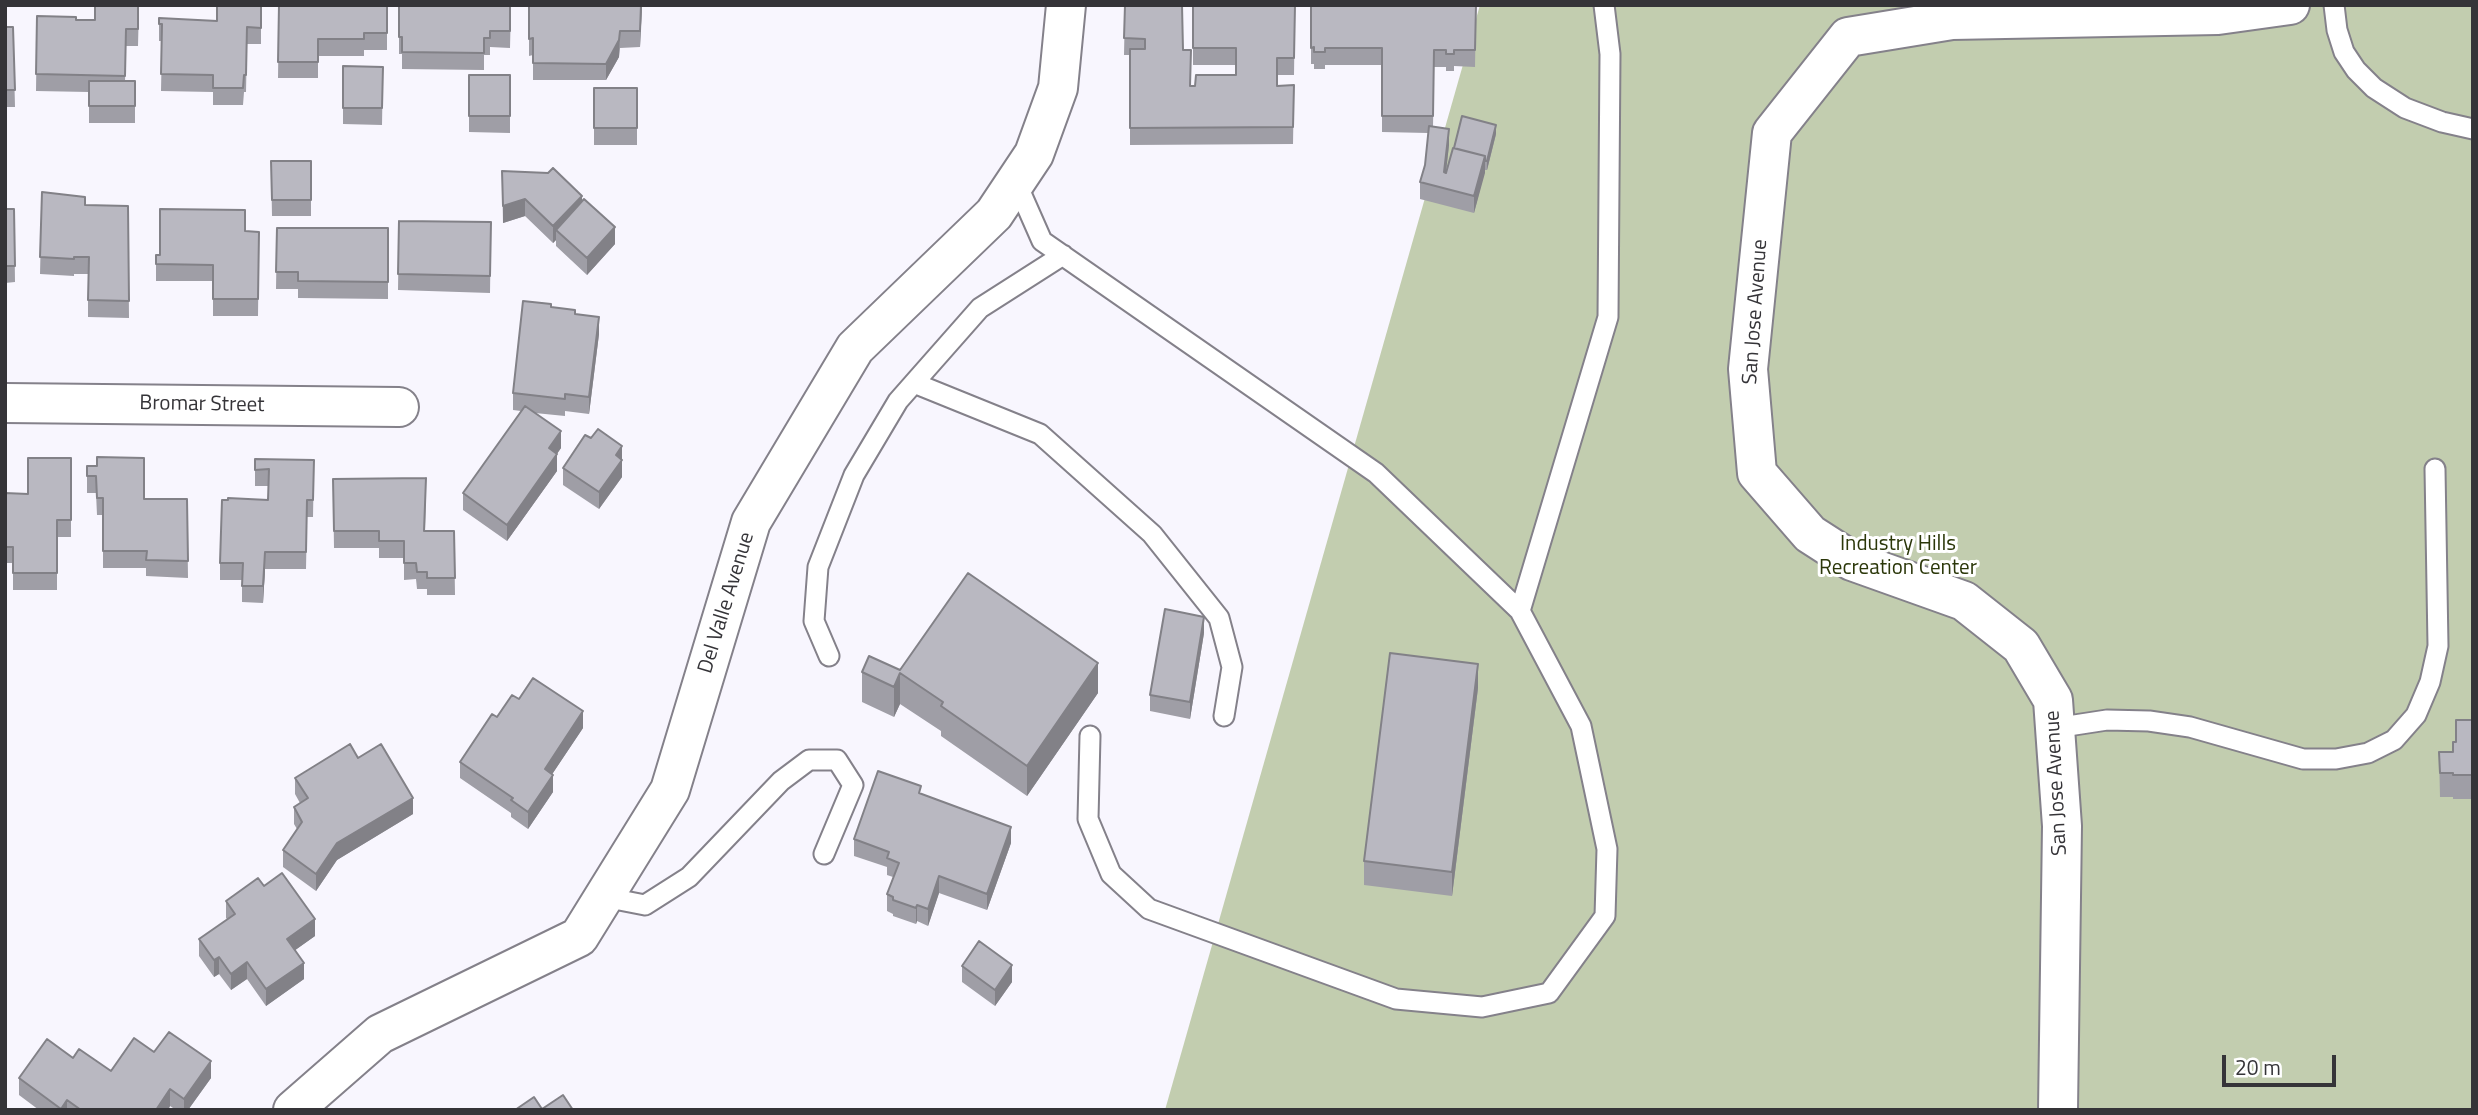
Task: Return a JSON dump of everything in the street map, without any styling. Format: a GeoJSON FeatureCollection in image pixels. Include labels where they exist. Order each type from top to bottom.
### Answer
{"type":"FeatureCollection","features":[{"type":"Feature","properties":{"kind":"street","name":"Del Valle Avenue"},"geometry":{"type":"LineString","coordinates":[[293,1110],[380,1034],[579,937],[670,790],[751,522],[855,348],[994,214],[1034,155],[1058,88],[1066,5]]}},
{"type":"Feature","properties":{"kind":"street","name":"San Jose Avenue"},"geometry":{"type":"LineString","coordinates":[[2058,1110],[2062,826],[2053,700],[2021,646],[1964,601],[1852,561],[1810,534],[1757,473],[1748,369],[1772,133],[1848,37],[1952,20],[2218,15],[2290,5]]}},
{"type":"Feature","properties":{"kind":"street","name":"Bromar Street"},"geometry":{"type":"LineString","coordinates":[[5,403],[399,407]]}},
{"type":"Feature","properties":{"kind":"lane"},"geometry":{"type":"LineString","coordinates":[[1520,611],[1608,317],[1610,54],[1604,5]]}},
{"type":"Feature","properties":{"kind":"lane"},"geometry":{"type":"LineString","coordinates":[[2334,5],[2337,30],[2344,52],[2356,70],[2374,88],[2404,108],[2442,122],[2473,129]]}},
{"type":"Feature","properties":{"kind":"lane"},"geometry":{"type":"LineString","coordinates":[[1016,182],[1042,241],[1376,473],[1520,611],[1581,726],[1607,849],[1605,916],[1549,993],[1482,1007],[1396,999],[1149,909],[1111,874],[1088,819],[1090,736]]}},
{"type":"Feature","properties":{"kind":"lane"},"geometry":{"type":"LineString","coordinates":[[829,656],[814,621],[818,567],[855,475],[898,401],[980,308],[1063,255]]}},
{"type":"Feature","properties":{"kind":"lane"},"geometry":{"type":"LineString","coordinates":[[914,383],[1040,434],[1152,534],[1219,618],[1232,667],[1224,716]]}},
{"type":"Feature","properties":{"kind":"lane"},"geometry":{"type":"LineString","coordinates":[[2055,728],[2107,720],[2149,720],[2190,727],[2303,759],[2336,759],[2368,753],[2394,740],[2416,715],[2430,682],[2438,646],[2435,468]]}},
{"type":"Feature","properties":{"kind":"lane"},"geometry":{"type":"LineString","coordinates":[[604,897],[645,905],[689,877],[781,781],[809,760],[838,760],[853,785],[824,854]]}},
{"type":"Feature","properties":{"kind":"green space","name":"Industry Hills Recreation Center"},"geometry":{"type":"Polygon","coordinates":[[[1480,5],[2473,5],[2473,1110],[1165,1110],[1480,5]]]}},
{"type":"Feature","properties":{"kind":"building"},"geometry":{"type":"Polygon","coordinates":[[[95,5],[138,5],[138,29],[126,29],[125,76],[36,74],[37,16],[95,20],[95,5]]]}},
{"type":"Feature","properties":{"kind":"building"},"geometry":{"type":"Polygon","coordinates":[[[217,5],[261,5],[261,28],[247,27],[246,75],[243,88],[213,88],[213,75],[161,74],[162,24],[159,24],[159,18],[217,21],[217,5]]]}},
{"type":"Feature","properties":{"kind":"building"},"geometry":{"type":"Polygon","coordinates":[[[279,5],[387,5],[387,33],[364,33],[364,39],[318,39],[318,62],[278,62],[279,5]]]}},
{"type":"Feature","properties":{"kind":"building"},"geometry":{"type":"Polygon","coordinates":[[[399,5],[510,5],[510,31],[490,31],[490,38],[484,38],[484,53],[402,52],[399,5]]]}},
{"type":"Feature","properties":{"kind":"building"},"geometry":{"type":"Polygon","coordinates":[[[529,5],[641,5],[640,31],[620,31],[619,40],[606,64],[533,63],[533,38],[529,39],[529,5]]]}},
{"type":"Feature","properties":{"kind":"building"},"geometry":{"type":"Polygon","coordinates":[[[1125,5],[1182,5],[1183,50],[1191,50],[1190,86],[1195,86],[1196,75],[1236,75],[1236,48],[1193,48],[1193,5],[1295,5],[1294,58],[1277,58],[1277,86],[1294,85],[1293,127],[1130,128],[1130,49],[1145,49],[1145,39],[1124,38],[1125,5]]]}},
{"type":"Feature","properties":{"kind":"building"},"geometry":{"type":"Polygon","coordinates":[[[1311,5],[1476,5],[1475,50],[1454,50],[1454,54],[1446,54],[1446,50],[1434,50],[1433,116],[1382,116],[1382,48],[1325,48],[1325,52],[1314,52],[1314,47],[1311,48],[1311,5]]]}},
{"type":"Feature","properties":{"kind":"building"},"geometry":{"type":"Polygon","coordinates":[[[5,27],[13,27],[15,90],[5,90],[5,27]]]}},
{"type":"Feature","properties":{"kind":"building"},"geometry":{"type":"Polygon","coordinates":[[[343,66],[383,67],[382,108],[343,108],[343,66]]]}},
{"type":"Feature","properties":{"kind":"building"},"geometry":{"type":"Polygon","coordinates":[[[469,75],[510,75],[510,116],[469,116],[469,75]]]}},
{"type":"Feature","properties":{"kind":"building"},"geometry":{"type":"Polygon","coordinates":[[[89,81],[135,81],[135,106],[89,106],[89,81]]]}},
{"type":"Feature","properties":{"kind":"building"},"geometry":{"type":"Polygon","coordinates":[[[594,88],[637,88],[637,128],[594,128],[594,88]]]}},
{"type":"Feature","properties":{"kind":"building"},"geometry":{"type":"Polygon","coordinates":[[[1462,116],[1496,125],[1487,161],[1485,156],[1454,148],[1462,116]]]}},
{"type":"Feature","properties":{"kind":"building"},"geometry":{"type":"Polygon","coordinates":[[[1429,126],[1449,129],[1444,172],[1446,173],[1453,148],[1485,156],[1474,196],[1420,182],[1425,165],[1429,126]]]}},
{"type":"Feature","properties":{"kind":"building"},"geometry":{"type":"Polygon","coordinates":[[[271,161],[311,161],[311,200],[272,200],[271,161]]]}},
{"type":"Feature","properties":{"kind":"building"},"geometry":{"type":"Polygon","coordinates":[[[553,168],[582,196],[553,226],[525,199],[503,206],[502,171],[548,173],[553,168]]]}},
{"type":"Feature","properties":{"kind":"building"},"geometry":{"type":"Polygon","coordinates":[[[42,192],[85,197],[85,205],[128,206],[129,301],[88,300],[89,257],[40,257],[42,192]]]}},
{"type":"Feature","properties":{"kind":"building"},"geometry":{"type":"Polygon","coordinates":[[[584,199],[615,227],[587,258],[556,230],[584,199]]]}},
{"type":"Feature","properties":{"kind":"building"},"geometry":{"type":"Polygon","coordinates":[[[5,209],[14,209],[15,266],[5,266],[5,209]]]}},
{"type":"Feature","properties":{"kind":"building"},"geometry":{"type":"Polygon","coordinates":[[[160,209],[245,210],[245,231],[259,232],[258,299],[213,299],[213,265],[156,264],[156,255],[160,255],[160,209]]]}},
{"type":"Feature","properties":{"kind":"building"},"geometry":{"type":"Polygon","coordinates":[[[399,221],[491,222],[490,276],[398,274],[399,221]]]}},
{"type":"Feature","properties":{"kind":"building"},"geometry":{"type":"Polygon","coordinates":[[[277,228],[388,228],[388,282],[298,281],[298,272],[276,272],[277,228]]]}},
{"type":"Feature","properties":{"kind":"building"},"geometry":{"type":"Polygon","coordinates":[[[523,301],[551,304],[551,307],[575,310],[575,314],[599,317],[589,397],[565,394],[565,399],[513,393],[523,301]]]}},
{"type":"Feature","properties":{"kind":"building"},"geometry":{"type":"Polygon","coordinates":[[[525,406],[561,431],[549,448],[557,454],[507,525],[463,493],[525,406]]]}},
{"type":"Feature","properties":{"kind":"building"},"geometry":{"type":"Polygon","coordinates":[[[598,429],[622,446],[616,455],[622,460],[599,492],[563,468],[585,435],[591,438],[598,429]]]}},
{"type":"Feature","properties":{"kind":"building"},"geometry":{"type":"Polygon","coordinates":[[[97,457],[144,458],[144,499],[187,499],[188,561],[146,560],[147,551],[103,551],[103,498],[97,498],[96,476],[87,476],[87,466],[97,466],[97,457]]]}},
{"type":"Feature","properties":{"kind":"building"},"geometry":{"type":"Polygon","coordinates":[[[28,458],[71,458],[71,520],[57,520],[57,573],[13,573],[13,547],[5,547],[5,493],[28,494],[28,458]]]}},
{"type":"Feature","properties":{"kind":"building"},"geometry":{"type":"Polygon","coordinates":[[[255,459],[314,460],[313,500],[307,500],[306,552],[265,552],[263,586],[242,586],[243,563],[220,563],[222,500],[268,500],[269,469],[255,470],[255,459]]]}},
{"type":"Feature","properties":{"kind":"building"},"geometry":{"type":"Polygon","coordinates":[[[426,478],[424,531],[454,531],[455,578],[427,578],[427,572],[417,572],[416,563],[404,563],[404,541],[379,541],[379,531],[334,531],[333,479],[426,478]]]}},
{"type":"Feature","properties":{"kind":"building"},"geometry":{"type":"Polygon","coordinates":[[[968,573],[1098,663],[1027,766],[941,706],[943,702],[900,673],[894,687],[862,672],[869,656],[900,670],[968,573]]]}},
{"type":"Feature","properties":{"kind":"building"},"geometry":{"type":"Polygon","coordinates":[[[1165,609],[1204,617],[1190,702],[1150,695],[1165,609]]]}},
{"type":"Feature","properties":{"kind":"building"},"geometry":{"type":"Polygon","coordinates":[[[1390,653],[1478,664],[1452,872],[1364,861],[1390,653]]]}},
{"type":"Feature","properties":{"kind":"building"},"geometry":{"type":"Polygon","coordinates":[[[533,678],[583,711],[545,769],[553,775],[528,812],[511,800],[513,798],[460,762],[492,714],[497,717],[512,695],[519,699],[533,678]]]}},
{"type":"Feature","properties":{"kind":"building"},"geometry":{"type":"Polygon","coordinates":[[[2456,720],[2473,720],[2473,775],[2440,773],[2439,752],[2453,752],[2456,720]]]}},
{"type":"Feature","properties":{"kind":"building"},"geometry":{"type":"Polygon","coordinates":[[[350,744],[358,758],[381,744],[413,798],[337,843],[316,874],[283,850],[302,822],[294,807],[308,798],[295,778],[350,744]]]}},
{"type":"Feature","properties":{"kind":"building"},"geometry":{"type":"Polygon","coordinates":[[[878,771],[921,786],[919,793],[1011,827],[987,894],[939,876],[928,909],[893,900],[893,897],[887,894],[899,863],[887,858],[889,852],[854,839],[878,771]]]}},
{"type":"Feature","properties":{"kind":"building"},"geometry":{"type":"Polygon","coordinates":[[[282,873],[315,919],[287,939],[304,963],[266,989],[247,962],[231,974],[219,957],[214,960],[199,939],[235,914],[226,901],[258,878],[264,886],[282,873]]]}},
{"type":"Feature","properties":{"kind":"building"},"geometry":{"type":"Polygon","coordinates":[[[979,941],[1012,965],[995,990],[962,966],[979,941]]]}},
{"type":"Feature","properties":{"kind":"building"},"geometry":{"type":"Polygon","coordinates":[[[169,1032],[211,1061],[184,1099],[170,1089],[156,1110],[81,1110],[67,1100],[61,1109],[19,1078],[47,1039],[73,1058],[79,1049],[111,1071],[134,1038],[154,1052],[169,1032]]]}},
{"type":"Feature","properties":{"kind":"building"},"geometry":{"type":"Polygon","coordinates":[[[563,1095],[573,1110],[515,1110],[534,1097],[542,1109],[563,1095]]]}}]}
